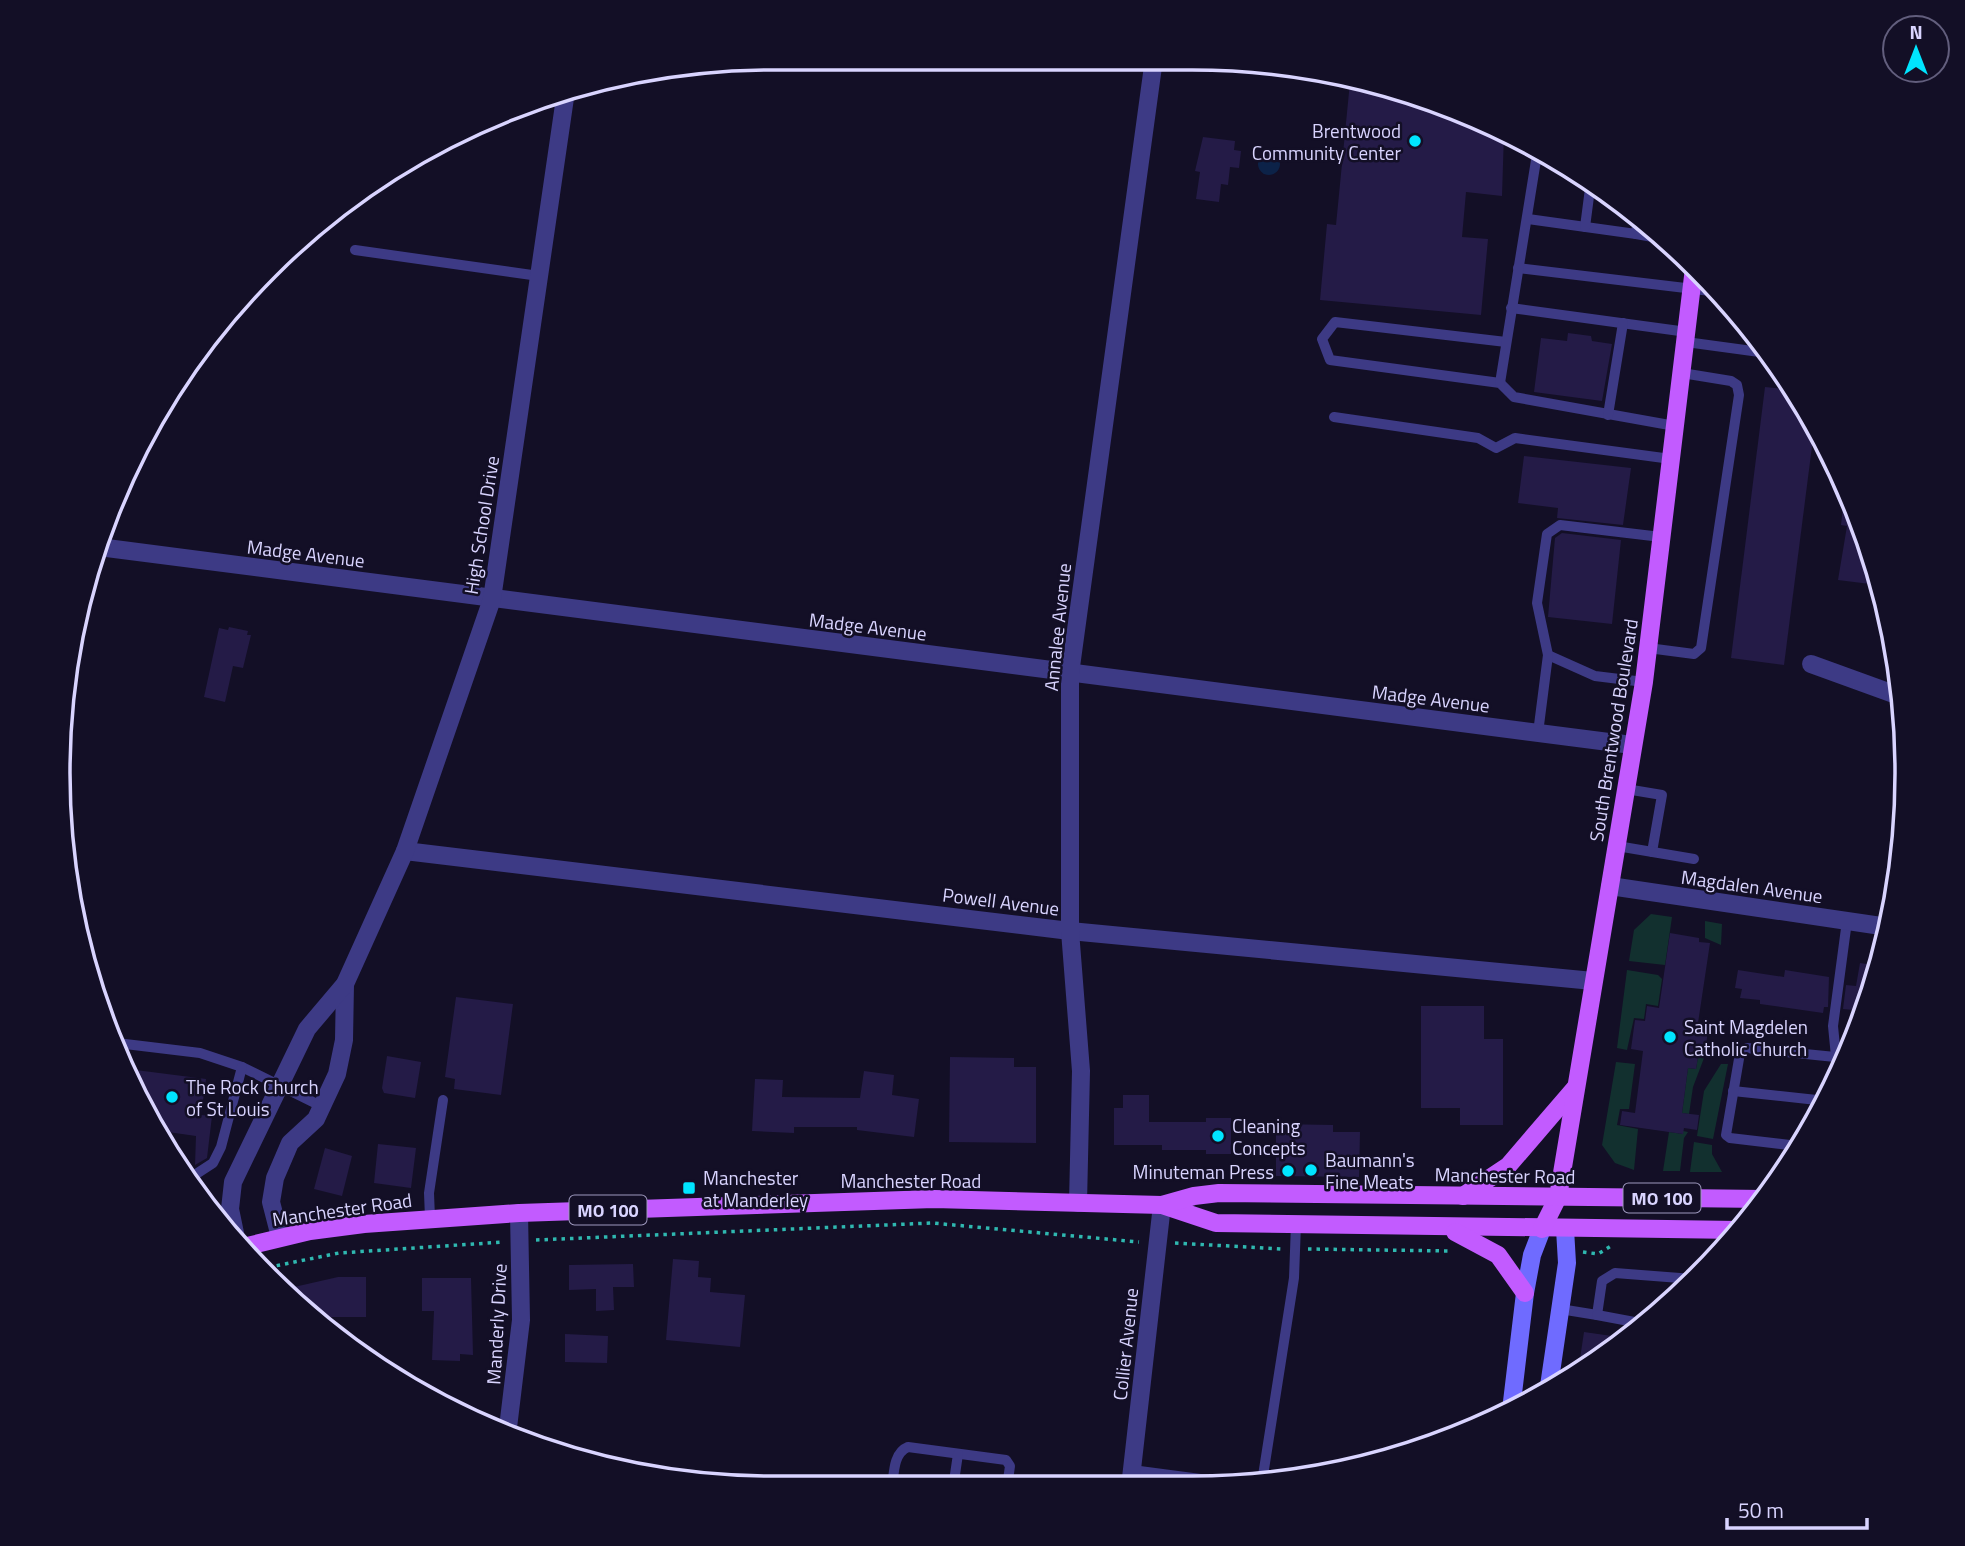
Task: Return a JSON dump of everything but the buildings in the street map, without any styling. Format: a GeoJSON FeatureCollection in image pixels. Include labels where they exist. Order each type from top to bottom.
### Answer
{"type":"FeatureCollection","features":[{"type":"Feature","properties":{"kind":"main road","name":"South Brentwood Boulevard"},"geometry":{"type":"LineString","coordinates":[[1512,1399],[1532,1255],[1558,1197],[1644,682],[1693,280]]}},
{"type":"Feature","properties":{"kind":"main road"},"geometry":{"type":"LineString","coordinates":[[1462,1196],[1508,1166],[1577,1085]]}},
{"type":"Feature","properties":{"kind":"main road","name":"Manchester Road"},"geometry":{"type":"LineString","coordinates":[[1162,1205],[1194,1196],[1219,1193],[1752,1199]]}},
{"type":"Feature","properties":{"kind":"main road","name":"South Brentwood Boulevard"},"geometry":{"type":"LineString","coordinates":[[1550,1378],[1567,1263],[1565,1229],[1558,1197]]}},
{"type":"Feature","properties":{"kind":"main road","name":"Manchester Road"},"geometry":{"type":"LineString","coordinates":[[251,1245],[280,1237],[364,1224],[430,1218],[914,1199],[1162,1205],[1216,1223],[1727,1230]]}},
{"type":"Feature","properties":{"kind":"main road"},"geometry":{"type":"LineString","coordinates":[[1445,1228],[1472,1238],[1498,1255],[1525,1293]]}},
{"type":"Feature","properties":{"kind":"street","name":"Annalee Avenue"},"geometry":{"type":"LineString","coordinates":[[1078,1203],[1080,1071],[1070,931],[1070,674],[1152,70]]}},
{"type":"Feature","properties":{"kind":"street","name":"High School Drive"},"geometry":{"type":"LineString","coordinates":[[233,1223],[230,1209],[233,1182],[307,1029],[345,984],[405,851],[492,599],[564,102]]}},
{"type":"Feature","properties":{"kind":"street","name":"Madge Avenue"},"geometry":{"type":"LineString","coordinates":[[107,548],[1633,745]]}},
{"type":"Feature","properties":{"kind":"street"},"geometry":{"type":"LineString","coordinates":[[1811,664],[1890,693]]}},
{"type":"Feature","properties":{"kind":"street","name":"Powell Avenue"},"geometry":{"type":"LineString","coordinates":[[405,851],[1070,931],[1593,981]]}},
{"type":"Feature","properties":{"kind":"street","name":"Magdalen Avenue"},"geometry":{"type":"LineString","coordinates":[[1610,886],[1878,925]]}},
{"type":"Feature","properties":{"kind":"street","name":"High School Drive"},"geometry":{"type":"LineString","coordinates":[[280,1237],[271,1202],[275,1178],[290,1143],[316,1119],[337,1074],[344,1040],[345,984]]}},
{"type":"Feature","properties":{"kind":"street","name":"Collier Avenue"},"geometry":{"type":"LineString","coordinates":[[1131,1476],[1162,1205]]}},
{"type":"Feature","properties":{"kind":"street","name":"Manderly Drive"},"geometry":{"type":"LineString","coordinates":[[509,1424],[521,1320],[519,1213]]}},
{"type":"Feature","properties":{"kind":"street"},"geometry":{"type":"LineString","coordinates":[[501,1421],[512,1404]]}},
{"type":"Feature","properties":{"kind":"lane"},"geometry":{"type":"LineString","coordinates":[[1500,383],[1536,160]]}},
{"type":"Feature","properties":{"kind":"lane"},"geometry":{"type":"LineString","coordinates":[[1585,227],[1589,193]]}},
{"type":"Feature","properties":{"kind":"lane"},"geometry":{"type":"LineString","coordinates":[[1528,219],[1646,236]]}},
{"type":"Feature","properties":{"kind":"lane"},"geometry":{"type":"LineString","coordinates":[[1636,234],[1637,228]]}},
{"type":"Feature","properties":{"kind":"lane"},"geometry":{"type":"LineString","coordinates":[[355,250],[538,276]]}},
{"type":"Feature","properties":{"kind":"lane"},"geometry":{"type":"LineString","coordinates":[[1518,268],[1702,289]]}},
{"type":"Feature","properties":{"kind":"lane"},"geometry":{"type":"LineString","coordinates":[[1511,308],[1623,323],[1754,350]]}},
{"type":"Feature","properties":{"kind":"lane"},"geometry":{"type":"LineString","coordinates":[[1506,342],[1335,322],[1322,339],[1330,360],[1500,383],[1514,397],[1675,426]]}},
{"type":"Feature","properties":{"kind":"lane"},"geometry":{"type":"LineString","coordinates":[[1608,415],[1623,323]]}},
{"type":"Feature","properties":{"kind":"lane"},"geometry":{"type":"LineString","coordinates":[[1648,649],[1694,654],[1701,648],[1739,395],[1737,385],[1731,381],[1682,373]]}},
{"type":"Feature","properties":{"kind":"lane"},"geometry":{"type":"LineString","coordinates":[[1334,418],[1478,438],[1496,448],[1515,438],[1671,459]]}},
{"type":"Feature","properties":{"kind":"lane"},"geometry":{"type":"LineString","coordinates":[[1538,733],[1548,655],[1537,603],[1547,534],[1560,525],[1661,537]]}},
{"type":"Feature","properties":{"kind":"lane"},"geometry":{"type":"LineString","coordinates":[[1548,655],[1595,676],[1644,682]]}},
{"type":"Feature","properties":{"kind":"lane"},"geometry":{"type":"LineString","coordinates":[[1626,789],[1662,795],[1652,852]]}},
{"type":"Feature","properties":{"kind":"lane"},"geometry":{"type":"LineString","coordinates":[[1617,846],[1694,859]]}},
{"type":"Feature","properties":{"kind":"lane"},"geometry":{"type":"LineString","coordinates":[[1839,1048],[1833,1026],[1847,921]]}},
{"type":"Feature","properties":{"kind":"lane"},"geometry":{"type":"LineString","coordinates":[[125,1044],[200,1053],[242,1067],[323,1107]]}},
{"type":"Feature","properties":{"kind":"lane"},"geometry":{"type":"LineString","coordinates":[[1788,1145],[1730,1138],[1726,1135],[1740,1053],[1746,1048],[1835,1056]]}},
{"type":"Feature","properties":{"kind":"lane"},"geometry":{"type":"LineString","coordinates":[[196,1174],[213,1163],[221,1147],[242,1067]]}},
{"type":"Feature","properties":{"kind":"lane"},"geometry":{"type":"LineString","coordinates":[[1733,1091],[1814,1100]]}},
{"type":"Feature","properties":{"kind":"lane"},"geometry":{"type":"LineString","coordinates":[[430,1218],[429,1193],[443,1100]]}},
{"type":"Feature","properties":{"kind":"lane"},"geometry":{"type":"LineString","coordinates":[[1264,1472],[1294,1278],[1296,1224]]}},
{"type":"Feature","properties":{"kind":"lane"},"geometry":{"type":"LineString","coordinates":[[1597,1315],[1602,1281],[1615,1273],[1681,1278]]}},
{"type":"Feature","properties":{"kind":"lane"},"geometry":{"type":"LineString","coordinates":[[1560,1309],[1632,1322]]}},
{"type":"Feature","properties":{"kind":"lane"},"geometry":{"type":"LineString","coordinates":[[894,1476],[896,1459],[902,1449],[908,1447],[1006,1460],[1010,1466],[1009,1476]]}},
{"type":"Feature","properties":{"kind":"lane"},"geometry":{"type":"LineString","coordinates":[[955,1476],[958,1454]]}},
{"type":"Feature","properties":{"kind":"path"},"geometry":{"type":"LineString","coordinates":[[537,1240],[932,1223],[1138,1242]]}},
{"type":"Feature","properties":{"kind":"path"},"geometry":{"type":"LineString","coordinates":[[273,1266],[339,1253],[498,1242]]}},
{"type":"Feature","properties":{"kind":"path"},"geometry":{"type":"LineString","coordinates":[[1174,1243],[1295,1249],[1460,1251]]}},
{"type":"Feature","properties":{"kind":"green space"},"geometry":{"type":"Polygon","coordinates":[[[1651,914],[1672,917],[1665,965],[1629,961],[1634,930],[1651,914]]]}},
{"type":"Feature","properties":{"kind":"green space"},"geometry":{"type":"Polygon","coordinates":[[[1705,921],[1722,924],[1721,945],[1705,938],[1705,921]]]}},
{"type":"Feature","properties":{"kind":"green space"},"geometry":{"type":"Polygon","coordinates":[[[1627,970],[1658,975],[1662,979],[1658,1006],[1646,1004],[1644,1019],[1634,1018],[1627,1050],[1617,1048],[1627,970]]]}},
{"type":"Feature","properties":{"kind":"green space"},"geometry":{"type":"Polygon","coordinates":[[[1698,1057],[1704,1058],[1693,1087],[1689,1114],[1682,1113],[1688,1068],[1696,1069],[1698,1057]]]}},
{"type":"Feature","properties":{"kind":"green space"},"geometry":{"type":"Polygon","coordinates":[[[1616,1062],[1635,1064],[1629,1109],[1620,1109],[1617,1125],[1638,1129],[1634,1170],[1615,1163],[1602,1145],[1616,1062]]]}},
{"type":"Feature","properties":{"kind":"green space"},"geometry":{"type":"Polygon","coordinates":[[[1721,1064],[1728,1064],[1713,1139],[1697,1136],[1704,1091],[1721,1064]]]}},
{"type":"Feature","properties":{"kind":"green space"},"geometry":{"type":"Polygon","coordinates":[[[1683,1131],[1688,1132],[1684,1138],[1680,1171],[1663,1171],[1669,1132],[1683,1134],[1683,1131]]]}},
{"type":"Feature","properties":{"kind":"green space"},"geometry":{"type":"Polygon","coordinates":[[[1694,1142],[1712,1145],[1712,1154],[1722,1172],[1690,1172],[1694,1142]]]}},
{"type":"Feature","properties":{"kind":"water"},"geometry":{"type":"Polygon","coordinates":[[[1265,153],[1273,153],[1280,160],[1280,168],[1273,175],[1265,175],[1258,168],[1258,160],[1265,153]]]}},
{"type":"Feature","properties":{"kind":"place","name":"Brentwood Community Center"},"geometry":{"type":"Point","coordinates":[1415,141]}},
{"type":"Feature","properties":{"kind":"place","name":"Saint Magdelen Catholic Church"},"geometry":{"type":"Point","coordinates":[1670,1037]}},
{"type":"Feature","properties":{"kind":"place","name":"The Rock Church of St Louis"},"geometry":{"type":"Point","coordinates":[172,1097]}},
{"type":"Feature","properties":{"kind":"place","name":"Cleaning Concepts"},"geometry":{"type":"Point","coordinates":[1218,1136]}},
{"type":"Feature","properties":{"kind":"place","name":"Baumann's Fine Meats"},"geometry":{"type":"Point","coordinates":[1311,1170]}},
{"type":"Feature","properties":{"kind":"place","name":"Minuteman Press"},"geometry":{"type":"Point","coordinates":[1288,1171]}},
{"type":"Feature","properties":{"kind":"place","name":"Manchester at Manderley"},"geometry":{"type":"Point","coordinates":[689,1188]}}]}
